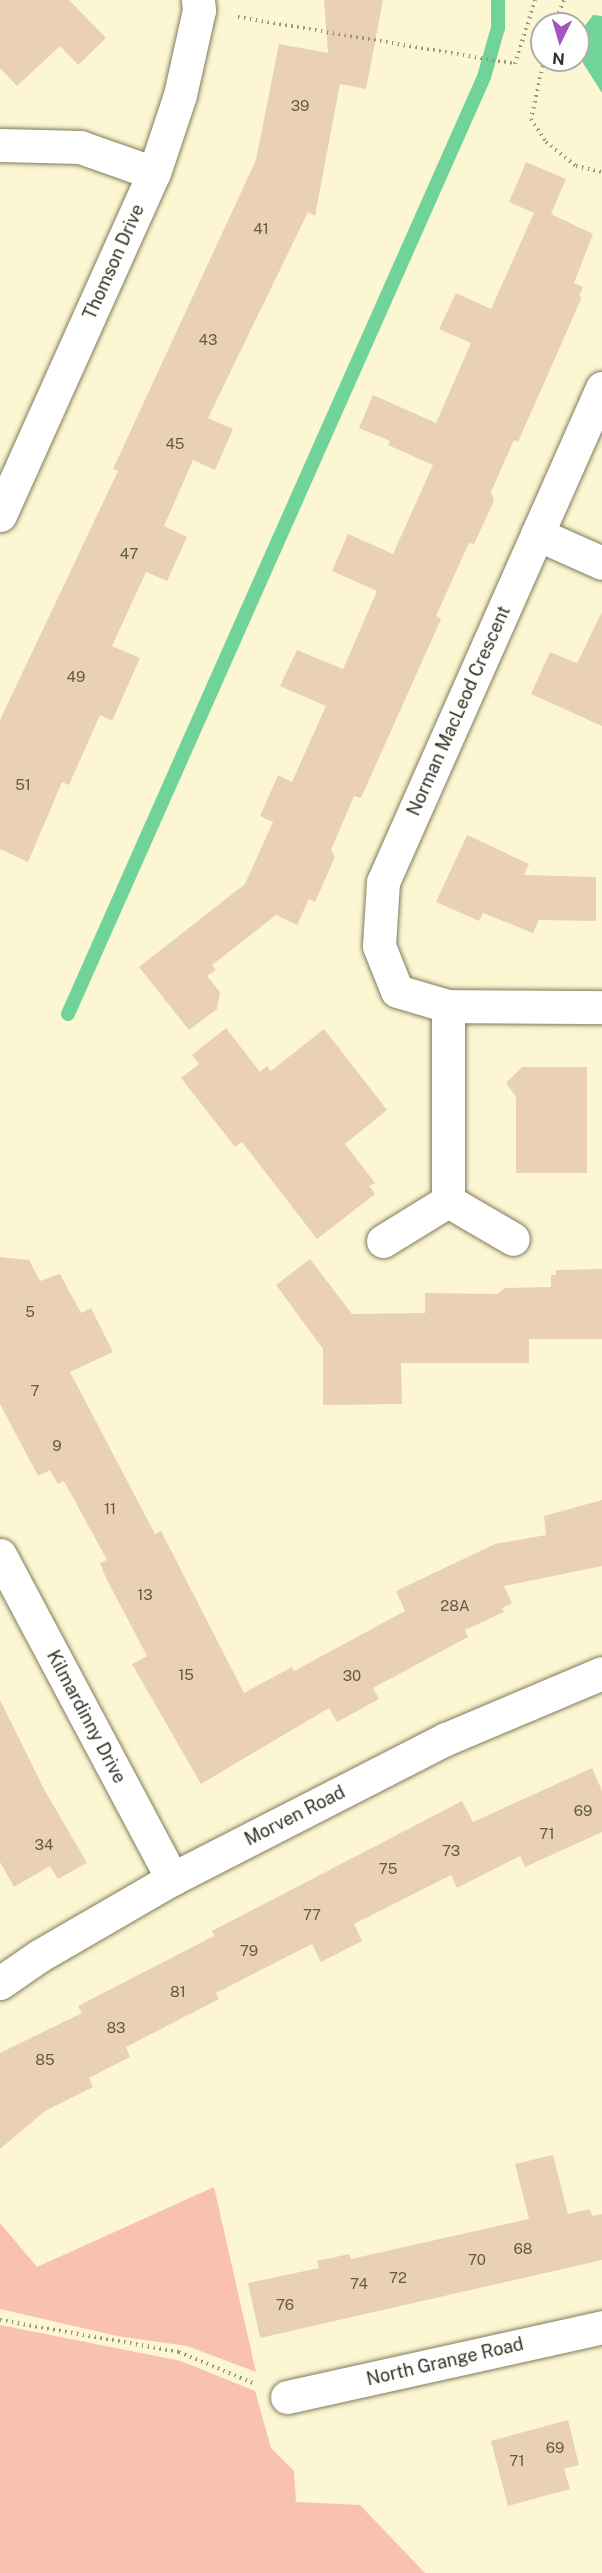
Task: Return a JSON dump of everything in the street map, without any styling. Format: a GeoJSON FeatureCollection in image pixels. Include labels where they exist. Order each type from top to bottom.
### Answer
{"type":"FeatureCollection","features":[{"type":"Feature","properties":{"kind":"street","name":"Thomson Drive"},"geometry":{"type":"LineString","coordinates":[[0,515],[154,174],[180,95],[199,5]]}},
{"type":"Feature","properties":{"kind":"street"},"geometry":{"type":"LineString","coordinates":[[0,145],[80,147],[154,174]]}},
{"type":"Feature","properties":{"kind":"street","name":"Norman MacLeod Crescent"},"geometry":{"type":"LineString","coordinates":[[602,388],[383,882],[379,946],[397,990],[448,1006],[602,1007]]}},
{"type":"Feature","properties":{"kind":"street"},"geometry":{"type":"LineString","coordinates":[[537,534],[602,563]]}},
{"type":"Feature","properties":{"kind":"street"},"geometry":{"type":"LineString","coordinates":[[448,1006],[448,1201]]}},
{"type":"Feature","properties":{"kind":"street"},"geometry":{"type":"LineString","coordinates":[[448,1201],[513,1239]]}},
{"type":"Feature","properties":{"kind":"street"},"geometry":{"type":"LineString","coordinates":[[383,1241],[448,1201]]}},
{"type":"Feature","properties":{"kind":"street","name":"Kilmardinny Drive"},"geometry":{"type":"LineString","coordinates":[[0,1555],[172,1879]]}},
{"type":"Feature","properties":{"kind":"street","name":"Morven Road"},"geometry":{"type":"LineString","coordinates":[[0,1983],[39,1956],[172,1879],[446,1739],[602,1673]]}},
{"type":"Feature","properties":{"kind":"street","name":"North Grange Road"},"geometry":{"type":"LineString","coordinates":[[287,2397],[602,2327]]}},
{"type":"Feature","properties":{"kind":"path"},"geometry":{"type":"LineString","coordinates":[[199,5],[515,64],[535,0]]}},
{"type":"Feature","properties":{"kind":"path"},"geometry":{"type":"LineString","coordinates":[[541,72],[531,119],[546,142],[576,166],[602,172]]}},
{"type":"Feature","properties":{"kind":"path"},"geometry":{"type":"LineString","coordinates":[[0,2320],[179,2352],[287,2397]]}},
{"type":"Feature","properties":{"kind":"shaded area"},"geometry":{"type":"Polygon","coordinates":[[[593,15],[602,16],[602,93],[589,72],[590,19],[593,15]]]}},
{"type":"Feature","properties":{"kind":"shaded area"},"geometry":{"type":"Polygon","coordinates":[[[214,2187],[256,2372],[187,2346],[117,2336],[0,2309],[0,2223],[37,2267],[214,2187]]]}},
{"type":"Feature","properties":{"kind":"shaded area"},"geometry":{"type":"Polygon","coordinates":[[[0,2325],[181,2361],[255,2391],[271,2448],[294,2471],[296,2502],[360,2505],[425,2573],[0,2573],[0,2325]]]}},
{"type":"Feature","properties":{"kind":"building"},"geometry":{"type":"Polygon","coordinates":[[[0,0],[69,0],[106,38],[78,65],[60,46],[17,86],[0,68],[0,0]]]}},
{"type":"Feature","properties":{"kind":"building"},"geometry":{"type":"Polygon","coordinates":[[[324,0],[383,0],[366,89],[340,84],[315,216],[308,212],[208,418],[233,429],[215,470],[193,460],[164,526],[187,537],[167,581],[146,572],[112,646],[140,658],[112,721],[100,715],[69,785],[62,782],[28,862],[0,849],[0,720],[118,471],[113,469],[256,160],[279,44],[328,53],[324,0]]]}},
{"type":"Feature","properties":{"kind":"building"},"geometry":{"type":"Polygon","coordinates":[[[526,162],[566,179],[551,214],[593,234],[574,283],[583,287],[579,296],[582,297],[518,442],[514,440],[491,492],[494,501],[474,544],[469,543],[436,616],[441,619],[361,798],[354,796],[331,850],[335,857],[315,902],[309,899],[297,925],[276,915],[212,965],[216,970],[207,976],[220,992],[217,1009],[189,1030],[139,967],[245,884],[273,822],[260,816],[278,775],[292,782],[326,706],[280,686],[297,650],[343,669],[377,591],[332,571],[348,534],[393,554],[433,465],[388,445],[390,441],[359,428],[373,395],[436,423],[471,343],[439,329],[456,293],[491,309],[534,213],[509,202],[526,162]]]}},
{"type":"Feature","properties":{"kind":"building"},"geometry":{"type":"Polygon","coordinates":[[[602,612],[602,726],[531,694],[550,652],[577,663],[602,612]]]}},
{"type":"Feature","properties":{"kind":"building"},"geometry":{"type":"Polygon","coordinates":[[[467,835],[529,864],[524,875],[596,877],[596,921],[539,920],[533,933],[483,913],[479,921],[436,902],[467,835]]]}},
{"type":"Feature","properties":{"kind":"building"},"geometry":{"type":"Polygon","coordinates":[[[226,1028],[260,1072],[267,1066],[271,1071],[324,1029],[387,1110],[345,1144],[375,1183],[369,1186],[375,1194],[317,1239],[242,1142],[235,1147],[181,1078],[199,1064],[192,1055],[226,1028]]]}},
{"type":"Feature","properties":{"kind":"building"},"geometry":{"type":"Polygon","coordinates":[[[522,1067],[587,1067],[587,1173],[516,1173],[516,1097],[506,1083],[522,1067]]]}},
{"type":"Feature","properties":{"kind":"building"},"geometry":{"type":"Polygon","coordinates":[[[0,1257],[29,1260],[40,1281],[60,1274],[81,1313],[91,1308],[113,1352],[70,1372],[155,1534],[161,1531],[244,1693],[292,1667],[294,1671],[405,1611],[396,1591],[495,1544],[546,1535],[544,1516],[602,1500],[602,1566],[504,1586],[512,1603],[502,1608],[504,1612],[465,1630],[468,1637],[373,1688],[379,1699],[337,1722],[329,1708],[201,1784],[132,1664],[147,1656],[106,1578],[100,1563],[107,1560],[64,1481],[58,1484],[50,1470],[38,1476],[0,1404],[0,1257]]]}},
{"type":"Feature","properties":{"kind":"building"},"geometry":{"type":"Polygon","coordinates":[[[310,1259],[352,1314],[425,1313],[425,1293],[497,1294],[505,1288],[551,1287],[551,1275],[556,1275],[556,1270],[602,1269],[602,1339],[529,1339],[529,1363],[401,1363],[402,1404],[323,1405],[323,1349],[276,1285],[310,1259]]]}},
{"type":"Feature","properties":{"kind":"building"},"geometry":{"type":"Polygon","coordinates":[[[0,1700],[45,1791],[87,1863],[58,1879],[50,1866],[14,1887],[0,1862],[0,1700]]]}},
{"type":"Feature","properties":{"kind":"building"},"geometry":{"type":"Polygon","coordinates":[[[592,1768],[602,1791],[602,1832],[525,1867],[520,1856],[457,1888],[451,1875],[354,1924],[362,1941],[321,1962],[312,1944],[216,1993],[219,1999],[126,2047],[130,2057],[89,2078],[93,2087],[45,2111],[0,2149],[0,2053],[82,2013],[78,2006],[214,1936],[212,1931],[462,1801],[473,1822],[592,1768]]]}},
{"type":"Feature","properties":{"kind":"building"},"geometry":{"type":"Polygon","coordinates":[[[553,2155],[568,2214],[590,2209],[592,2216],[602,2214],[602,2260],[260,2338],[248,2283],[319,2268],[317,2261],[349,2254],[351,2259],[529,2219],[515,2164],[553,2155]]]}},
{"type":"Feature","properties":{"kind":"building"},"geometry":{"type":"Polygon","coordinates":[[[568,2420],[579,2465],[564,2469],[570,2489],[508,2506],[491,2441],[568,2420]]]}},
{"type":"Feature","properties":{"kind":"waterway"},"geometry":{"type":"LineString","coordinates":[[68,1014],[484,77],[498,28],[498,0]]}}]}
